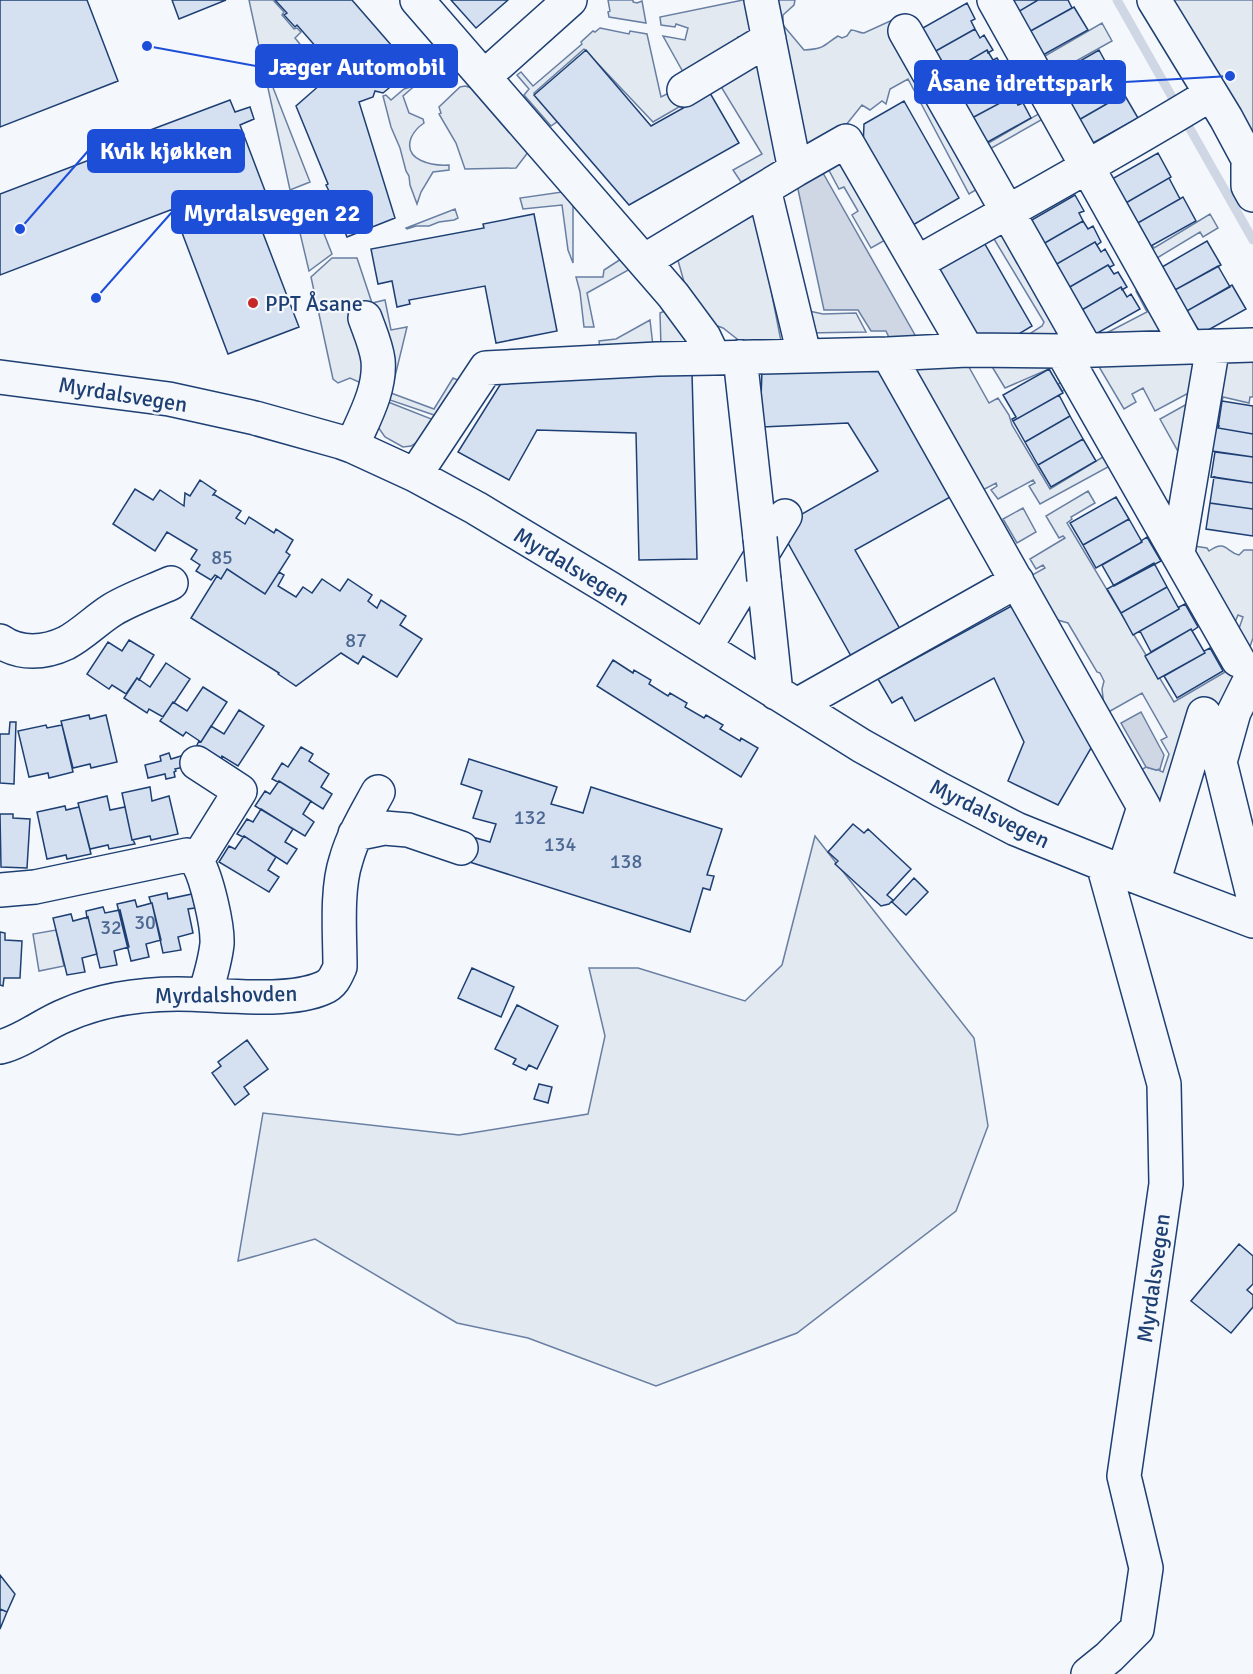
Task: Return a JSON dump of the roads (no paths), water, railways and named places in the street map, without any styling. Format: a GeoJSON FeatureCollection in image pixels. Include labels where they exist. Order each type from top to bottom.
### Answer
{"type":"FeatureCollection","features":[{"type":"Feature","properties":{"kind":"street"},"geometry":{"type":"LineString","coordinates":[[417,0],[673,295],[704,337],[727,357],[760,538],[764,580],[787,699],[1017,581]]}},
{"type":"Feature","properties":{"kind":"street"},"geometry":{"type":"LineString","coordinates":[[484,77],[570,0]]}},
{"type":"Feature","properties":{"kind":"street"},"geometry":{"type":"LineString","coordinates":[[761,0],[795,170]]}},
{"type":"Feature","properties":{"kind":"street"},"geometry":{"type":"LineString","coordinates":[[994,0],[1087,166],[1201,346],[1178,554]]}},
{"type":"Feature","properties":{"kind":"street"},"geometry":{"type":"LineString","coordinates":[[1154,0],[1202,100],[1248,159],[1248,186],[1253,195]]}},
{"type":"Feature","properties":{"kind":"street"},"geometry":{"type":"LineString","coordinates":[[904,31],[1007,211],[1074,350],[1178,554],[1246,667],[1220,762],[1253,896]]}},
{"type":"Feature","properties":{"kind":"street"},"geometry":{"type":"LineString","coordinates":[[684,90],[769,39]]}},
{"type":"Feature","properties":{"kind":"street"},"geometry":{"type":"LineString","coordinates":[[916,263],[1202,100]]}},
{"type":"Feature","properties":{"kind":"street"},"geometry":{"type":"LineString","coordinates":[[644,261],[846,141],[967,350]]}},
{"type":"Feature","properties":{"kind":"street"},"geometry":{"type":"LineString","coordinates":[[764,189],[804,354]]}},
{"type":"Feature","properties":{"kind":"street"},"geometry":{"type":"LineString","coordinates":[[352,446],[373,397],[378,374],[378,359],[374,341],[364,318]]}},
{"type":"Feature","properties":{"kind":"street"},"geometry":{"type":"LineString","coordinates":[[415,475],[486,368],[804,354],[1253,345]]}},
{"type":"Feature","properties":{"kind":"street"},"geometry":{"type":"LineString","coordinates":[[888,354],[1144,807],[1126,873]]}},
{"type":"Feature","properties":{"kind":"street","name":"Myrdalsvegen"},"geometry":{"type":"LineString","coordinates":[[0,376],[169,399],[255,418],[352,446],[415,475],[476,508],[872,752],[1016,829],[1253,921]]}},
{"type":"Feature","properties":{"kind":"street"},"geometry":{"type":"LineString","coordinates":[[705,648],[785,516]]}},
{"type":"Feature","properties":{"kind":"street"},"geometry":{"type":"LineString","coordinates":[[0,641],[8,647],[27,652],[66,643],[112,610],[171,583]]}},
{"type":"Feature","properties":{"kind":"street"},"geometry":{"type":"LineString","coordinates":[[1126,873],[1204,714]]}},
{"type":"Feature","properties":{"kind":"street"},"geometry":{"type":"LineString","coordinates":[[197,763],[240,791],[197,860]]}},
{"type":"Feature","properties":{"kind":"street","name":"Myrdalshovden"},"geometry":{"type":"LineString","coordinates":[[0,1047],[37,1031],[65,1015],[100,1004],[141,996],[205,994],[288,996],[324,988],[335,980],[340,967],[341,887],[345,861],[355,834],[378,792]]}},
{"type":"Feature","properties":{"kind":"street"},"geometry":{"type":"LineString","coordinates":[[355,834],[384,828],[408,830],[461,848]]}},
{"type":"Feature","properties":{"kind":"street"},"geometry":{"type":"LineString","coordinates":[[0,890],[35,887],[187,855],[197,860],[212,906],[217,941],[213,967],[205,994]]}},
{"type":"Feature","properties":{"kind":"street","name":"Myrdalsvegen"},"geometry":{"type":"LineString","coordinates":[[1088,1674],[1137,1629],[1146,1568],[1124,1476],[1166,1184],[1164,1084],[1126,873]]}},
{"type":"Feature","properties":{"kind":"waterway"},"geometry":{"type":"LineString","coordinates":[[1117,0],[1253,240]]}},
{"type":"Feature","properties":{"kind":"place","name":"Jæger Automobil"},"geometry":{"type":"Point","coordinates":[147,46]}},
{"type":"Feature","properties":{"kind":"place","name":"Åsane idrettspark"},"geometry":{"type":"Point","coordinates":[1230,76]}},
{"type":"Feature","properties":{"kind":"place","name":"Kvik kjøkken"},"geometry":{"type":"Point","coordinates":[20,229]}},
{"type":"Feature","properties":{"kind":"place","name":"Myrdalsvegen 22"},"geometry":{"type":"Point","coordinates":[96,298]}},
{"type":"Feature","properties":{"kind":"place","name":"PPT Åsane"},"geometry":{"type":"Point","coordinates":[253,303]}}]}
